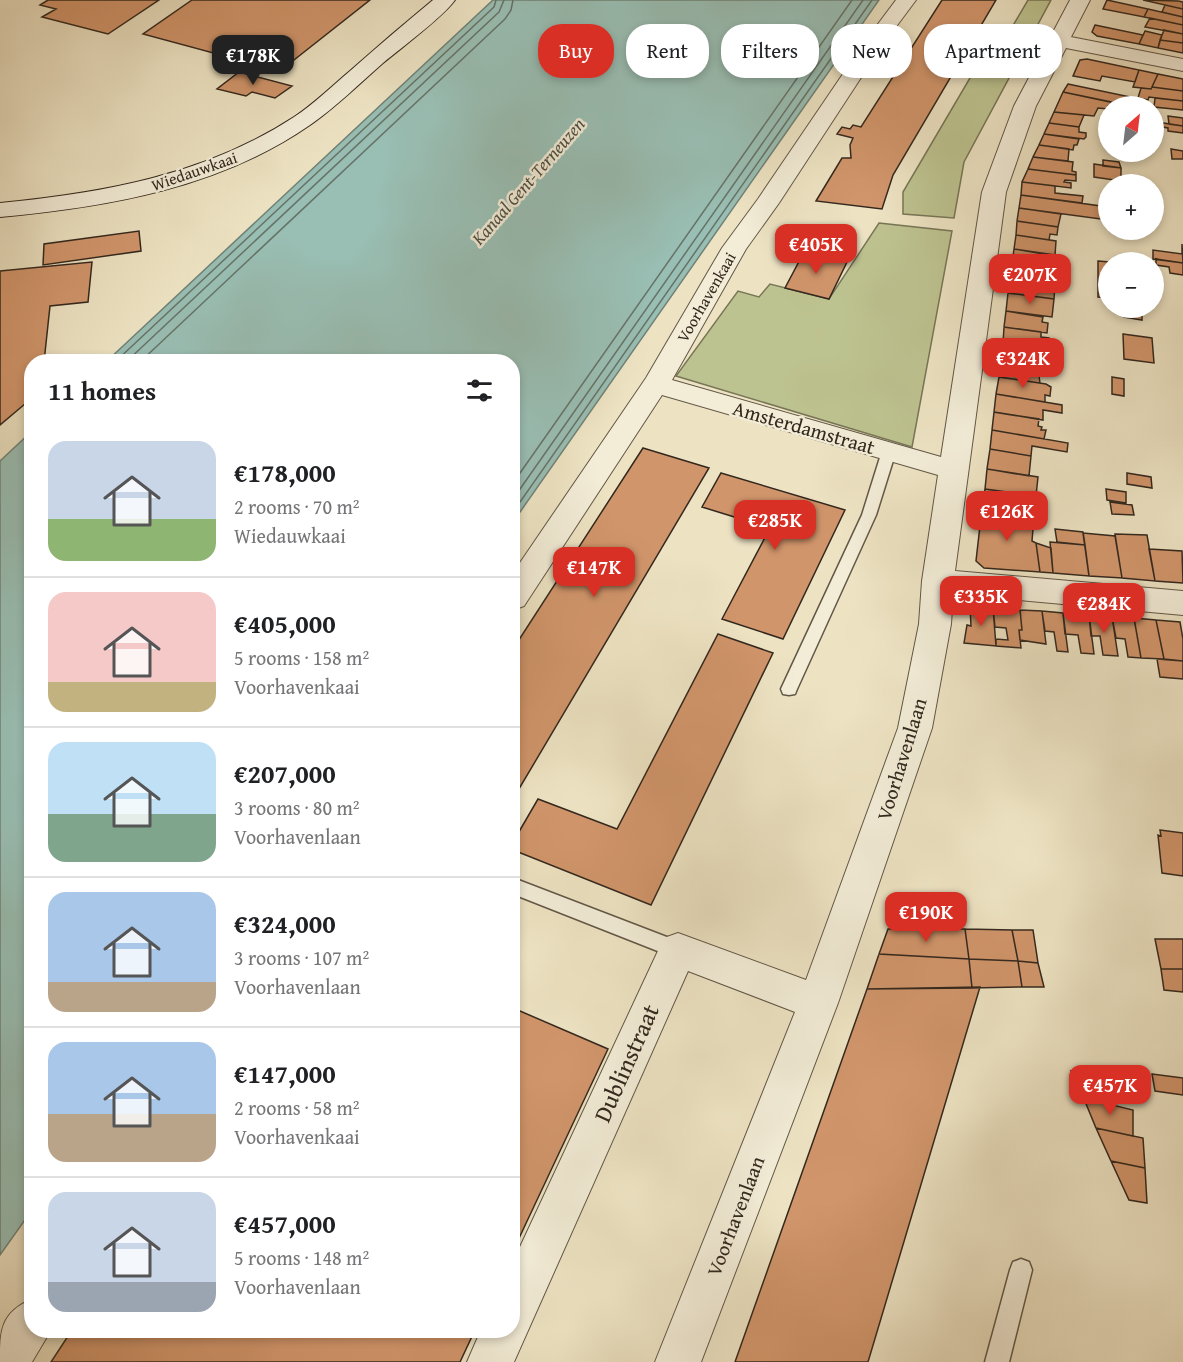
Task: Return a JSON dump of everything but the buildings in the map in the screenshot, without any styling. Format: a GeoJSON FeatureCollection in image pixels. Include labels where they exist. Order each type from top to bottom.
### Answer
{"type":"FeatureCollection","features":[{"type":"Feature","properties":{"kind":"street","name":"Wiedauwkaai"},"geometry":{"type":"LineString","coordinates":[[0,210],[57,206],[126,193],[210,169],[250,152],[303,121],[445,0]]}},
{"type":"Feature","properties":{"kind":"street","name":"Voorhavenkaai"},"geometry":{"type":"LineString","coordinates":[[520,588],[656,384],[734,248],[767,203],[873,44],[906,0]]}},
{"type":"Feature","properties":{"kind":"street","name":"Voorhavenlaan"},"geometry":{"type":"LineString","coordinates":[[1062,33],[1080,0]]}},
{"type":"Feature","properties":{"kind":"street"},"geometry":{"type":"LineString","coordinates":[[1062,41],[1183,65]]}},
{"type":"Feature","properties":{"kind":"street","name":"Voorhavenlaan"},"geometry":{"type":"LineString","coordinates":[[678,1362],[818,1004],[915,728],[935,624],[938,581],[953,470],[994,192],[1025,106],[1039,78]]}},
{"type":"Feature","properties":{"kind":"street","name":"Amsterdamstraat"},"geometry":{"type":"LineString","coordinates":[[656,384],[953,470]]}},
{"type":"Feature","properties":{"kind":"street"},"geometry":{"type":"LineString","coordinates":[[938,581],[1183,603]]}},
{"type":"Feature","properties":{"kind":"street"},"geometry":{"type":"LineString","coordinates":[[678,950],[818,1004]]}},
{"type":"Feature","properties":{"kind":"street","name":"Dublinstraat"},"geometry":{"type":"LineString","coordinates":[[520,1297],[678,950]]}},
{"type":"Feature","properties":{"kind":"street"},"geometry":{"type":"LineString","coordinates":[[4,1362],[24,1333]]}},
{"type":"Feature","properties":{"kind":"street"},"geometry":{"type":"LineString","coordinates":[[490,1362],[501,1338]]}},
{"type":"Feature","properties":{"kind":"lane"},"geometry":{"type":"LineString","coordinates":[[789,689],[869,515],[889,451]]}},
{"type":"Feature","properties":{"kind":"lane"},"geometry":{"type":"LineString","coordinates":[[520,889],[678,950]]}},
{"type":"Feature","properties":{"kind":"lane"},"geometry":{"type":"LineString","coordinates":[[997,1362],[1021,1270]]}},
{"type":"Feature","properties":{"kind":"green space"},"geometry":{"type":"Polygon","coordinates":[[[1028,0],[1051,0],[1038,24],[1014,24],[1028,0]]]}},
{"type":"Feature","properties":{"kind":"green space"},"geometry":{"type":"Polygon","coordinates":[[[970,78],[1009,78],[964,162],[954,218],[903,214],[903,192],[970,78]]]}},
{"type":"Feature","properties":{"kind":"green space"},"geometry":{"type":"Polygon","coordinates":[[[879,223],[952,231],[912,447],[676,376],[738,291],[759,297],[770,284],[829,299],[879,223]]]}},
{"type":"Feature","properties":{"kind":"water","name":"Kanaal Gent-Terneuzen"},"geometry":{"type":"Polygon","coordinates":[[[493,0],[879,0],[862,24],[831,24],[831,68],[520,512],[520,354],[114,354],[493,0]]]}},
{"type":"Feature","properties":{"kind":"water"},"geometry":{"type":"Polygon","coordinates":[[[24,439],[24,1221],[0,1255],[0,461],[24,439]]]}}]}
